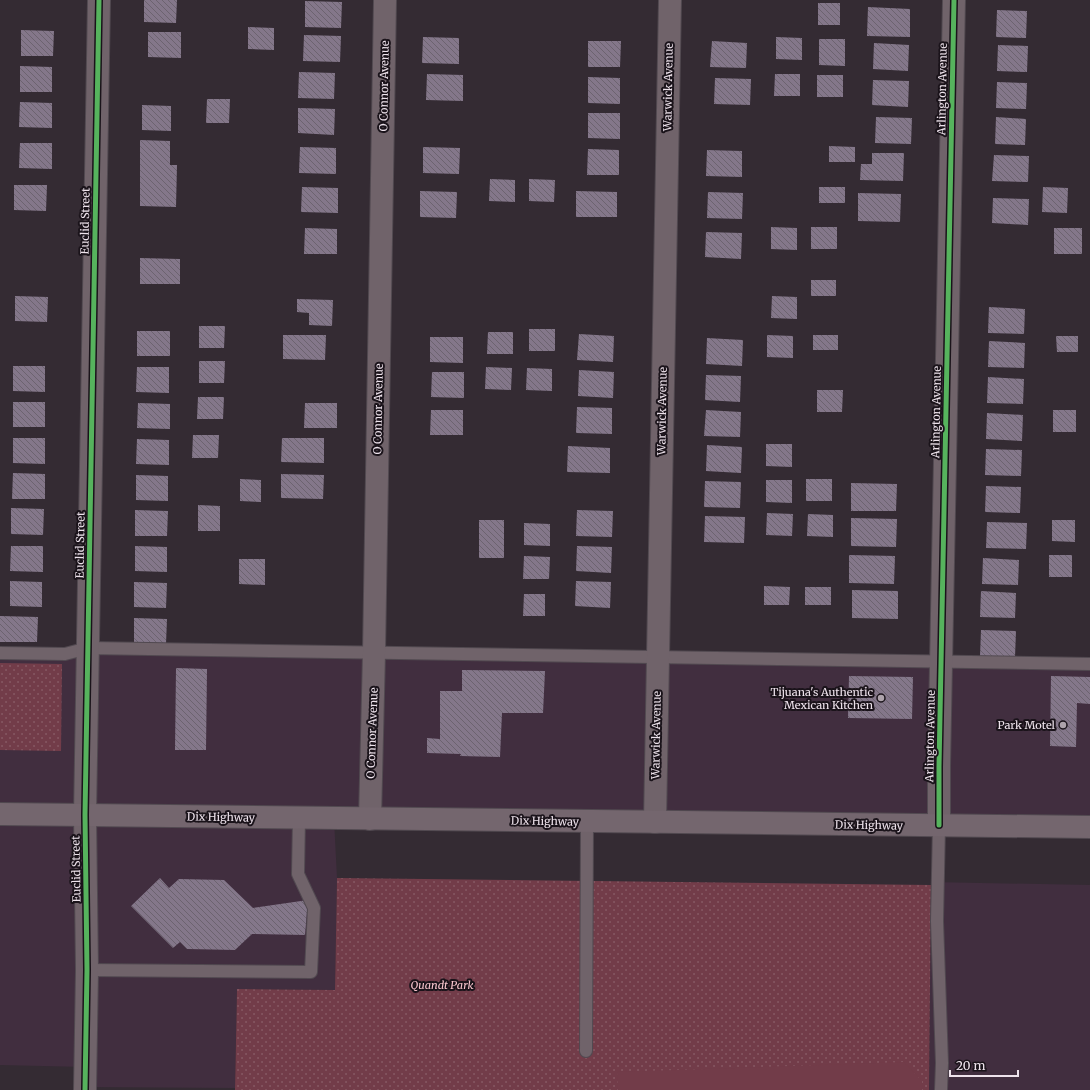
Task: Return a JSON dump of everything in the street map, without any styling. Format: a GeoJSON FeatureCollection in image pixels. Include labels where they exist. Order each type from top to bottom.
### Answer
{"type":"FeatureCollection","features":[{"type":"Feature","properties":{"kind":"main road","name":"Dix Highway"},"geometry":{"type":"LineString","coordinates":[[0,814],[1090,827]]}},
{"type":"Feature","properties":{"kind":"street","name":"Euclid Street"},"geometry":{"type":"LineString","coordinates":[[85,1090],[87,970],[85,815],[99,0]]}},
{"type":"Feature","properties":{"kind":"street","name":"O Connor Avenue"},"geometry":{"type":"LineString","coordinates":[[370,819],[385,0]]}},
{"type":"Feature","properties":{"kind":"street","name":"Warwick Avenue"},"geometry":{"type":"LineString","coordinates":[[654,822],[670,0]]}},
{"type":"Feature","properties":{"kind":"street","name":"Arlington Avenue"},"geometry":{"type":"LineString","coordinates":[[939,825],[938,767],[954,0]]}},
{"type":"Feature","properties":{"kind":"lane"},"geometry":{"type":"LineString","coordinates":[[0,654],[65,654],[88,648],[1090,664]]}},
{"type":"Feature","properties":{"kind":"lane"},"geometry":{"type":"LineString","coordinates":[[87,970],[311,972],[314,908],[298,874],[299,818]]}},
{"type":"Feature","properties":{"kind":"lane"},"geometry":{"type":"LineString","coordinates":[[586,1051],[587,822]]}},
{"type":"Feature","properties":{"kind":"lane"},"geometry":{"type":"LineString","coordinates":[[939,825],[937,921],[942,1063],[941,1090]]}},
{"type":"Feature","properties":{"kind":"shaded area"},"geometry":{"type":"Polygon","coordinates":[[[88,648],[1090,664],[1090,827],[334,819],[337,878],[335,990],[237,989],[235,1088],[85,1087],[85,1067],[0,1065],[0,653],[88,648]]]}},
{"type":"Feature","properties":{"kind":"shaded area"},"geometry":{"type":"Polygon","coordinates":[[[931,882],[1090,885],[1090,1090],[929,1090],[931,882]]]}},
{"type":"Feature","properties":{"kind":"green space"},"geometry":{"type":"Polygon","coordinates":[[[0,663],[62,664],[61,751],[0,750],[0,663]]]}},
{"type":"Feature","properties":{"kind":"green space","name":"Quandt Park"},"geometry":{"type":"Polygon","coordinates":[[[337,878],[931,885],[929,1090],[235,1090],[237,989],[335,990],[337,878]]]}},
{"type":"Feature","properties":{"kind":"green space"},"geometry":{"type":"Polygon","coordinates":[[[904,1062],[922,1081],[922,1090],[618,1090],[617,1072],[904,1062]]]}},
{"type":"Feature","properties":{"kind":"building"},"geometry":{"type":"Polygon","coordinates":[[[144,0],[177,0],[176,23],[144,22],[144,0]]]}},
{"type":"Feature","properties":{"kind":"building"},"geometry":{"type":"Polygon","coordinates":[[[305,1],[342,2],[341,28],[305,27],[305,1]]]}},
{"type":"Feature","properties":{"kind":"building"},"geometry":{"type":"Polygon","coordinates":[[[818,3],[840,3],[840,25],[818,25],[818,3]]]}},
{"type":"Feature","properties":{"kind":"building"},"geometry":{"type":"Polygon","coordinates":[[[868,7],[910,9],[910,37],[867,36],[868,7]]]}},
{"type":"Feature","properties":{"kind":"building"},"geometry":{"type":"Polygon","coordinates":[[[997,10],[1027,11],[1026,38],[996,37],[997,10]]]}},
{"type":"Feature","properties":{"kind":"building"},"geometry":{"type":"Polygon","coordinates":[[[248,27],[274,28],[274,50],[248,49],[248,27]]]}},
{"type":"Feature","properties":{"kind":"building"},"geometry":{"type":"Polygon","coordinates":[[[21,30],[54,31],[53,56],[21,56],[21,30]]]}},
{"type":"Feature","properties":{"kind":"building"},"geometry":{"type":"Polygon","coordinates":[[[148,32],[181,32],[181,58],[148,57],[148,32]]]}},
{"type":"Feature","properties":{"kind":"building"},"geometry":{"type":"Polygon","coordinates":[[[304,35],[341,36],[340,62],[303,61],[304,35]]]}},
{"type":"Feature","properties":{"kind":"building"},"geometry":{"type":"Polygon","coordinates":[[[423,37],[459,38],[459,64],[422,63],[423,37]]]}},
{"type":"Feature","properties":{"kind":"building"},"geometry":{"type":"Polygon","coordinates":[[[776,37],[802,38],[802,60],[776,59],[776,37]]]}},
{"type":"Feature","properties":{"kind":"building"},"geometry":{"type":"Polygon","coordinates":[[[819,39],[845,39],[845,66],[819,65],[819,39]]]}},
{"type":"Feature","properties":{"kind":"building"},"geometry":{"type":"Polygon","coordinates":[[[588,41],[621,41],[620,67],[588,67],[588,41]]]}},
{"type":"Feature","properties":{"kind":"building"},"geometry":{"type":"Polygon","coordinates":[[[712,41],[747,43],[746,68],[710,67],[712,41]]]}},
{"type":"Feature","properties":{"kind":"building"},"geometry":{"type":"Polygon","coordinates":[[[874,43],[909,45],[908,71],[873,69],[874,43]]]}},
{"type":"Feature","properties":{"kind":"building"},"geometry":{"type":"Polygon","coordinates":[[[998,45],[1028,46],[1027,72],[997,71],[998,45]]]}},
{"type":"Feature","properties":{"kind":"building"},"geometry":{"type":"Polygon","coordinates":[[[20,66],[52,67],[52,92],[20,92],[20,66]]]}},
{"type":"Feature","properties":{"kind":"building"},"geometry":{"type":"Polygon","coordinates":[[[299,72],[335,73],[334,99],[298,98],[299,72]]]}},
{"type":"Feature","properties":{"kind":"building"},"geometry":{"type":"Polygon","coordinates":[[[427,74],[463,75],[463,101],[426,100],[427,74]]]}},
{"type":"Feature","properties":{"kind":"building"},"geometry":{"type":"Polygon","coordinates":[[[775,74],[800,74],[800,96],[774,96],[775,74]]]}},
{"type":"Feature","properties":{"kind":"building"},"geometry":{"type":"Polygon","coordinates":[[[817,75],[843,75],[843,97],[817,97],[817,75]]]}},
{"type":"Feature","properties":{"kind":"building"},"geometry":{"type":"Polygon","coordinates":[[[588,77],[620,78],[620,104],[588,103],[588,77]]]}},
{"type":"Feature","properties":{"kind":"building"},"geometry":{"type":"Polygon","coordinates":[[[715,78],[751,79],[750,105],[714,104],[715,78]]]}},
{"type":"Feature","properties":{"kind":"building"},"geometry":{"type":"Polygon","coordinates":[[[873,80],[909,81],[908,107],[872,105],[873,80]]]}},
{"type":"Feature","properties":{"kind":"building"},"geometry":{"type":"Polygon","coordinates":[[[997,82],[1027,83],[1026,109],[996,108],[997,82]]]}},
{"type":"Feature","properties":{"kind":"building"},"geometry":{"type":"Polygon","coordinates":[[[207,99],[230,99],[229,123],[206,123],[207,99]]]}},
{"type":"Feature","properties":{"kind":"building"},"geometry":{"type":"Polygon","coordinates":[[[20,102],[52,103],[52,128],[19,127],[20,102]]]}},
{"type":"Feature","properties":{"kind":"building"},"geometry":{"type":"Polygon","coordinates":[[[142,105],[171,106],[171,131],[142,130],[142,105]]]}},
{"type":"Feature","properties":{"kind":"building"},"geometry":{"type":"Polygon","coordinates":[[[298,108],[335,109],[334,135],[298,133],[298,108]]]}},
{"type":"Feature","properties":{"kind":"building"},"geometry":{"type":"Polygon","coordinates":[[[588,113],[620,113],[620,139],[588,138],[588,113]]]}},
{"type":"Feature","properties":{"kind":"building"},"geometry":{"type":"Polygon","coordinates":[[[876,117],[912,118],[911,144],[875,143],[876,117]]]}},
{"type":"Feature","properties":{"kind":"building"},"geometry":{"type":"Polygon","coordinates":[[[996,117],[1026,119],[1025,145],[995,144],[996,117]]]}},
{"type":"Feature","properties":{"kind":"building"},"geometry":{"type":"Polygon","coordinates":[[[140,140],[170,141],[170,165],[177,165],[176,207],[140,206],[140,140]]]}},
{"type":"Feature","properties":{"kind":"building"},"geometry":{"type":"Polygon","coordinates":[[[20,143],[52,143],[52,169],[19,168],[20,143]]]}},
{"type":"Feature","properties":{"kind":"building"},"geometry":{"type":"Polygon","coordinates":[[[829,146],[855,147],[855,162],[829,162],[829,146]]]}},
{"type":"Feature","properties":{"kind":"building"},"geometry":{"type":"Polygon","coordinates":[[[300,147],[336,148],[336,174],[299,173],[300,147]]]}},
{"type":"Feature","properties":{"kind":"building"},"geometry":{"type":"Polygon","coordinates":[[[423,147],[460,148],[459,174],[423,173],[423,147]]]}},
{"type":"Feature","properties":{"kind":"building"},"geometry":{"type":"Polygon","coordinates":[[[588,149],[619,150],[619,175],[587,175],[588,149]]]}},
{"type":"Feature","properties":{"kind":"building"},"geometry":{"type":"Polygon","coordinates":[[[707,150],[742,151],[742,177],[706,176],[707,150]]]}},
{"type":"Feature","properties":{"kind":"building"},"geometry":{"type":"Polygon","coordinates":[[[872,153],[904,153],[903,181],[860,180],[861,164],[872,164],[872,153]]]}},
{"type":"Feature","properties":{"kind":"building"},"geometry":{"type":"Polygon","coordinates":[[[994,155],[1029,156],[1028,182],[992,181],[994,155]]]}},
{"type":"Feature","properties":{"kind":"building"},"geometry":{"type":"Polygon","coordinates":[[[490,179],[515,180],[515,202],[489,201],[490,179]]]}},
{"type":"Feature","properties":{"kind":"building"},"geometry":{"type":"Polygon","coordinates":[[[529,179],[555,180],[554,202],[529,201],[529,179]]]}},
{"type":"Feature","properties":{"kind":"building"},"geometry":{"type":"Polygon","coordinates":[[[14,185],[47,185],[46,211],[14,210],[14,185]]]}},
{"type":"Feature","properties":{"kind":"building"},"geometry":{"type":"Polygon","coordinates":[[[302,187],[338,188],[338,213],[301,212],[302,187]]]}},
{"type":"Feature","properties":{"kind":"building"},"geometry":{"type":"Polygon","coordinates":[[[819,187],[845,187],[845,203],[819,203],[819,187]]]}},
{"type":"Feature","properties":{"kind":"building"},"geometry":{"type":"Polygon","coordinates":[[[1043,187],[1068,188],[1067,213],[1042,212],[1043,187]]]}},
{"type":"Feature","properties":{"kind":"building"},"geometry":{"type":"Polygon","coordinates":[[[420,191],[457,192],[456,218],[420,217],[420,191]]]}},
{"type":"Feature","properties":{"kind":"building"},"geometry":{"type":"Polygon","coordinates":[[[576,191],[617,192],[617,217],[576,217],[576,191]]]}},
{"type":"Feature","properties":{"kind":"building"},"geometry":{"type":"Polygon","coordinates":[[[708,192],[743,193],[742,219],[707,218],[708,192]]]}},
{"type":"Feature","properties":{"kind":"building"},"geometry":{"type":"Polygon","coordinates":[[[858,193],[901,194],[900,222],[858,221],[858,193]]]}},
{"type":"Feature","properties":{"kind":"building"},"geometry":{"type":"Polygon","coordinates":[[[993,198],[1029,199],[1028,225],[992,223],[993,198]]]}},
{"type":"Feature","properties":{"kind":"building"},"geometry":{"type":"Polygon","coordinates":[[[771,227],[797,228],[797,250],[771,249],[771,227]]]}},
{"type":"Feature","properties":{"kind":"building"},"geometry":{"type":"Polygon","coordinates":[[[811,227],[837,227],[837,249],[811,249],[811,227]]]}},
{"type":"Feature","properties":{"kind":"building"},"geometry":{"type":"Polygon","coordinates":[[[305,228],[337,229],[337,254],[304,254],[305,228]]]}},
{"type":"Feature","properties":{"kind":"building"},"geometry":{"type":"Polygon","coordinates":[[[1054,228],[1082,228],[1082,254],[1054,254],[1054,228]]]}},
{"type":"Feature","properties":{"kind":"building"},"geometry":{"type":"Polygon","coordinates":[[[706,232],[742,233],[741,259],[705,257],[706,232]]]}},
{"type":"Feature","properties":{"kind":"building"},"geometry":{"type":"Polygon","coordinates":[[[140,258],[180,259],[180,284],[140,284],[140,258]]]}},
{"type":"Feature","properties":{"kind":"building"},"geometry":{"type":"Polygon","coordinates":[[[811,280],[836,280],[836,296],[811,296],[811,280]]]}},
{"type":"Feature","properties":{"kind":"building"},"geometry":{"type":"Polygon","coordinates":[[[15,296],[48,297],[47,322],[15,321],[15,296]]]}},
{"type":"Feature","properties":{"kind":"building"},"geometry":{"type":"Polygon","coordinates":[[[772,296],[797,297],[797,319],[771,318],[772,296]]]}},
{"type":"Feature","properties":{"kind":"building"},"geometry":{"type":"Polygon","coordinates":[[[297,299],[333,300],[332,326],[309,325],[309,313],[297,312],[297,299]]]}},
{"type":"Feature","properties":{"kind":"building"},"geometry":{"type":"Polygon","coordinates":[[[989,307],[1025,309],[1024,334],[988,333],[989,307]]]}},
{"type":"Feature","properties":{"kind":"building"},"geometry":{"type":"Polygon","coordinates":[[[199,326],[225,326],[224,348],[199,348],[199,326]]]}},
{"type":"Feature","properties":{"kind":"building"},"geometry":{"type":"Polygon","coordinates":[[[529,329],[555,329],[555,351],[529,351],[529,329]]]}},
{"type":"Feature","properties":{"kind":"building"},"geometry":{"type":"Polygon","coordinates":[[[137,331],[170,331],[170,356],[137,356],[137,331]]]}},
{"type":"Feature","properties":{"kind":"building"},"geometry":{"type":"Polygon","coordinates":[[[488,332],[513,332],[513,354],[487,354],[488,332]]]}},
{"type":"Feature","properties":{"kind":"building"},"geometry":{"type":"Polygon","coordinates":[[[579,334],[614,336],[613,362],[577,360],[579,334]]]}},
{"type":"Feature","properties":{"kind":"building"},"geometry":{"type":"Polygon","coordinates":[[[283,335],[326,335],[325,360],[283,359],[283,335]]]}},
{"type":"Feature","properties":{"kind":"building"},"geometry":{"type":"Polygon","coordinates":[[[767,335],[793,336],[793,358],[767,357],[767,335]]]}},
{"type":"Feature","properties":{"kind":"building"},"geometry":{"type":"Polygon","coordinates":[[[813,335],[838,335],[838,350],[813,350],[813,335]]]}},
{"type":"Feature","properties":{"kind":"building"},"geometry":{"type":"Polygon","coordinates":[[[1056,336],[1078,336],[1078,352],[1057,352],[1056,336]]]}},
{"type":"Feature","properties":{"kind":"building"},"geometry":{"type":"Polygon","coordinates":[[[430,337],[463,337],[463,363],[430,362],[430,337]]]}},
{"type":"Feature","properties":{"kind":"building"},"geometry":{"type":"Polygon","coordinates":[[[707,338],[743,340],[742,366],[706,364],[707,338]]]}},
{"type":"Feature","properties":{"kind":"building"},"geometry":{"type":"Polygon","coordinates":[[[989,341],[1025,343],[1024,368],[988,367],[989,341]]]}},
{"type":"Feature","properties":{"kind":"building"},"geometry":{"type":"Polygon","coordinates":[[[199,361],[225,361],[224,383],[199,383],[199,361]]]}},
{"type":"Feature","properties":{"kind":"building"},"geometry":{"type":"Polygon","coordinates":[[[13,366],[45,366],[45,392],[13,391],[13,366]]]}},
{"type":"Feature","properties":{"kind":"building"},"geometry":{"type":"Polygon","coordinates":[[[137,367],[169,367],[169,393],[136,392],[137,367]]]}},
{"type":"Feature","properties":{"kind":"building"},"geometry":{"type":"Polygon","coordinates":[[[486,367],[512,368],[511,390],[485,389],[486,367]]]}},
{"type":"Feature","properties":{"kind":"building"},"geometry":{"type":"Polygon","coordinates":[[[527,368],[552,369],[552,391],[526,390],[527,368]]]}},
{"type":"Feature","properties":{"kind":"building"},"geometry":{"type":"Polygon","coordinates":[[[579,370],[614,372],[613,398],[578,396],[579,370]]]}},
{"type":"Feature","properties":{"kind":"building"},"geometry":{"type":"Polygon","coordinates":[[[432,372],[464,372],[464,398],[431,397],[432,372]]]}},
{"type":"Feature","properties":{"kind":"building"},"geometry":{"type":"Polygon","coordinates":[[[706,375],[741,376],[740,402],[705,400],[706,375]]]}},
{"type":"Feature","properties":{"kind":"building"},"geometry":{"type":"Polygon","coordinates":[[[988,377],[1024,379],[1023,404],[987,403],[988,377]]]}},
{"type":"Feature","properties":{"kind":"building"},"geometry":{"type":"Polygon","coordinates":[[[817,390],[843,390],[842,412],[817,412],[817,390]]]}},
{"type":"Feature","properties":{"kind":"building"},"geometry":{"type":"Polygon","coordinates":[[[198,397],[224,397],[223,419],[197,419],[198,397]]]}},
{"type":"Feature","properties":{"kind":"building"},"geometry":{"type":"Polygon","coordinates":[[[13,402],[45,402],[45,427],[13,427],[13,402]]]}},
{"type":"Feature","properties":{"kind":"building"},"geometry":{"type":"Polygon","coordinates":[[[138,403],[170,404],[170,429],[137,428],[138,403]]]}},
{"type":"Feature","properties":{"kind":"building"},"geometry":{"type":"Polygon","coordinates":[[[305,403],[337,403],[337,428],[304,428],[305,403]]]}},
{"type":"Feature","properties":{"kind":"building"},"geometry":{"type":"Polygon","coordinates":[[[577,407],[612,408],[612,434],[576,433],[577,407]]]}},
{"type":"Feature","properties":{"kind":"building"},"geometry":{"type":"Polygon","coordinates":[[[431,410],[463,410],[463,435],[430,435],[431,410]]]}},
{"type":"Feature","properties":{"kind":"building"},"geometry":{"type":"Polygon","coordinates":[[[706,410],[741,412],[740,437],[704,436],[706,410]]]}},
{"type":"Feature","properties":{"kind":"building"},"geometry":{"type":"Polygon","coordinates":[[[1053,410],[1076,410],[1076,432],[1053,432],[1053,410]]]}},
{"type":"Feature","properties":{"kind":"building"},"geometry":{"type":"Polygon","coordinates":[[[987,413],[1023,415],[1022,441],[986,439],[987,413]]]}},
{"type":"Feature","properties":{"kind":"building"},"geometry":{"type":"Polygon","coordinates":[[[193,435],[219,435],[218,458],[192,458],[193,435]]]}},
{"type":"Feature","properties":{"kind":"building"},"geometry":{"type":"Polygon","coordinates":[[[13,438],[45,438],[45,464],[13,463],[13,438]]]}},
{"type":"Feature","properties":{"kind":"building"},"geometry":{"type":"Polygon","coordinates":[[[282,438],[324,438],[324,463],[281,462],[282,438]]]}},
{"type":"Feature","properties":{"kind":"building"},"geometry":{"type":"Polygon","coordinates":[[[137,439],[169,440],[169,465],[136,464],[137,439]]]}},
{"type":"Feature","properties":{"kind":"building"},"geometry":{"type":"Polygon","coordinates":[[[766,444],[792,444],[792,467],[766,466],[766,444]]]}},
{"type":"Feature","properties":{"kind":"building"},"geometry":{"type":"Polygon","coordinates":[[[707,445],[742,447],[741,473],[706,471],[707,445]]]}},
{"type":"Feature","properties":{"kind":"building"},"geometry":{"type":"Polygon","coordinates":[[[568,446],[610,448],[610,473],[567,472],[568,446]]]}},
{"type":"Feature","properties":{"kind":"building"},"geometry":{"type":"Polygon","coordinates":[[[986,449],[1022,450],[1021,476],[985,475],[986,449]]]}},
{"type":"Feature","properties":{"kind":"building"},"geometry":{"type":"Polygon","coordinates":[[[13,473],[45,474],[45,499],[12,499],[13,473]]]}},
{"type":"Feature","properties":{"kind":"building"},"geometry":{"type":"Polygon","coordinates":[[[281,474],[324,475],[323,499],[281,498],[281,474]]]}},
{"type":"Feature","properties":{"kind":"building"},"geometry":{"type":"Polygon","coordinates":[[[136,475],[168,476],[168,501],[136,500],[136,475]]]}},
{"type":"Feature","properties":{"kind":"building"},"geometry":{"type":"Polygon","coordinates":[[[240,479],[261,480],[261,502],[240,501],[240,479]]]}},
{"type":"Feature","properties":{"kind":"building"},"geometry":{"type":"Polygon","coordinates":[[[806,479],[832,479],[832,501],[806,501],[806,479]]]}},
{"type":"Feature","properties":{"kind":"building"},"geometry":{"type":"Polygon","coordinates":[[[766,480],[792,480],[792,503],[766,502],[766,480]]]}},
{"type":"Feature","properties":{"kind":"building"},"geometry":{"type":"Polygon","coordinates":[[[705,481],[741,482],[740,508],[704,507],[705,481]]]}},
{"type":"Feature","properties":{"kind":"building"},"geometry":{"type":"Polygon","coordinates":[[[851,483],[897,484],[896,511],[851,511],[851,483]]]}},
{"type":"Feature","properties":{"kind":"building"},"geometry":{"type":"Polygon","coordinates":[[[986,486],[1021,487],[1020,513],[985,512],[986,486]]]}},
{"type":"Feature","properties":{"kind":"building"},"geometry":{"type":"Polygon","coordinates":[[[198,505],[220,506],[220,531],[198,531],[198,505]]]}},
{"type":"Feature","properties":{"kind":"building"},"geometry":{"type":"Polygon","coordinates":[[[11,508],[44,509],[43,535],[11,534],[11,508]]]}},
{"type":"Feature","properties":{"kind":"building"},"geometry":{"type":"Polygon","coordinates":[[[135,510],[168,511],[167,536],[135,536],[135,510]]]}},
{"type":"Feature","properties":{"kind":"building"},"geometry":{"type":"Polygon","coordinates":[[[577,510],[613,511],[612,537],[576,536],[577,510]]]}},
{"type":"Feature","properties":{"kind":"building"},"geometry":{"type":"Polygon","coordinates":[[[767,513],[793,514],[792,536],[766,535],[767,513]]]}},
{"type":"Feature","properties":{"kind":"building"},"geometry":{"type":"Polygon","coordinates":[[[808,514],[833,515],[833,537],[807,536],[808,514]]]}},
{"type":"Feature","properties":{"kind":"building"},"geometry":{"type":"Polygon","coordinates":[[[705,516],[745,517],[744,543],[704,542],[705,516]]]}},
{"type":"Feature","properties":{"kind":"building"},"geometry":{"type":"Polygon","coordinates":[[[851,518],[897,519],[896,547],[851,546],[851,518]]]}},
{"type":"Feature","properties":{"kind":"building"},"geometry":{"type":"Polygon","coordinates":[[[479,520],[504,520],[504,558],[479,558],[479,520]]]}},
{"type":"Feature","properties":{"kind":"building"},"geometry":{"type":"Polygon","coordinates":[[[1052,520],[1075,520],[1075,542],[1052,541],[1052,520]]]}},
{"type":"Feature","properties":{"kind":"building"},"geometry":{"type":"Polygon","coordinates":[[[987,522],[1027,523],[1026,549],[986,548],[987,522]]]}},
{"type":"Feature","properties":{"kind":"building"},"geometry":{"type":"Polygon","coordinates":[[[524,523],[550,524],[550,546],[524,545],[524,523]]]}},
{"type":"Feature","properties":{"kind":"building"},"geometry":{"type":"Polygon","coordinates":[[[11,546],[43,546],[43,572],[10,571],[11,546]]]}},
{"type":"Feature","properties":{"kind":"building"},"geometry":{"type":"Polygon","coordinates":[[[135,546],[167,547],[167,572],[135,571],[135,546]]]}},
{"type":"Feature","properties":{"kind":"building"},"geometry":{"type":"Polygon","coordinates":[[[577,546],[612,547],[611,573],[576,571],[577,546]]]}},
{"type":"Feature","properties":{"kind":"building"},"geometry":{"type":"Polygon","coordinates":[[[849,555],[895,556],[894,584],[849,583],[849,555]]]}},
{"type":"Feature","properties":{"kind":"building"},"geometry":{"type":"Polygon","coordinates":[[[1049,555],[1072,555],[1072,577],[1049,577],[1049,555]]]}},
{"type":"Feature","properties":{"kind":"building"},"geometry":{"type":"Polygon","coordinates":[[[524,556],[550,557],[549,579],[523,579],[524,556]]]}},
{"type":"Feature","properties":{"kind":"building"},"geometry":{"type":"Polygon","coordinates":[[[983,558],[1019,560],[1018,585],[982,584],[983,558]]]}},
{"type":"Feature","properties":{"kind":"building"},"geometry":{"type":"Polygon","coordinates":[[[239,559],[265,559],[265,585],[239,584],[239,559]]]}},
{"type":"Feature","properties":{"kind":"building"},"geometry":{"type":"Polygon","coordinates":[[[10,581],[42,582],[42,607],[10,606],[10,581]]]}},
{"type":"Feature","properties":{"kind":"building"},"geometry":{"type":"Polygon","coordinates":[[[576,581],[611,582],[610,608],[575,606],[576,581]]]}},
{"type":"Feature","properties":{"kind":"building"},"geometry":{"type":"Polygon","coordinates":[[[134,582],[167,583],[166,608],[134,607],[134,582]]]}},
{"type":"Feature","properties":{"kind":"building"},"geometry":{"type":"Polygon","coordinates":[[[764,586],[790,587],[789,605],[764,605],[764,586]]]}},
{"type":"Feature","properties":{"kind":"building"},"geometry":{"type":"Polygon","coordinates":[[[805,587],[831,587],[831,605],[805,605],[805,587]]]}},
{"type":"Feature","properties":{"kind":"building"},"geometry":{"type":"Polygon","coordinates":[[[852,590],[898,591],[898,619],[852,618],[852,590]]]}},
{"type":"Feature","properties":{"kind":"building"},"geometry":{"type":"Polygon","coordinates":[[[981,591],[1016,593],[1015,618],[980,617],[981,591]]]}},
{"type":"Feature","properties":{"kind":"building"},"geometry":{"type":"Polygon","coordinates":[[[524,594],[545,594],[545,616],[523,616],[524,594]]]}},
{"type":"Feature","properties":{"kind":"building"},"geometry":{"type":"Polygon","coordinates":[[[0,616],[38,617],[37,642],[0,642],[0,616]]]}},
{"type":"Feature","properties":{"kind":"building"},"geometry":{"type":"Polygon","coordinates":[[[134,618],[167,619],[166,644],[134,643],[134,618]]]}},
{"type":"Feature","properties":{"kind":"building"},"geometry":{"type":"Polygon","coordinates":[[[981,630],[1016,631],[1015,657],[980,656],[981,630]]]}},
{"type":"Feature","properties":{"kind":"building"},"geometry":{"type":"Polygon","coordinates":[[[176,668],[207,669],[206,750],[175,750],[176,668]]]}},
{"type":"Feature","properties":{"kind":"building"},"geometry":{"type":"Polygon","coordinates":[[[462,670],[545,671],[543,713],[502,713],[500,757],[427,753],[427,738],[440,739],[440,691],[462,691],[462,670]]]}},
{"type":"Feature","properties":{"kind":"building","name":"Tijuana's Authentic Mexican Kitchen"},"geometry":{"type":"Polygon","coordinates":[[[849,676],[913,677],[912,719],[848,718],[849,676]]]}},
{"type":"Feature","properties":{"kind":"building","name":"Park Motel"},"geometry":{"type":"Polygon","coordinates":[[[1051,676],[1090,677],[1090,704],[1077,703],[1076,747],[1050,746],[1051,676]]]}},
{"type":"Feature","properties":{"kind":"building"},"geometry":{"type":"Polygon","coordinates":[[[160,878],[169,888],[179,879],[224,880],[253,908],[308,900],[305,935],[252,934],[235,950],[187,949],[180,942],[173,948],[131,906],[160,878]]]}},
{"type":"Feature","properties":{"kind":"cycle path"},"geometry":{"type":"LineString","coordinates":[[85,1090],[87,970],[85,815],[99,0]]}},
{"type":"Feature","properties":{"kind":"cycle path"},"geometry":{"type":"LineString","coordinates":[[939,825],[954,0]]}},
{"type":"Feature","properties":{"kind":"place","name":"Tijuana's Authentic Mexican Kitchen"},"geometry":{"type":"Point","coordinates":[881,698]}},
{"type":"Feature","properties":{"kind":"place","name":"Park Motel"},"geometry":{"type":"Point","coordinates":[1063,725]}}]}
